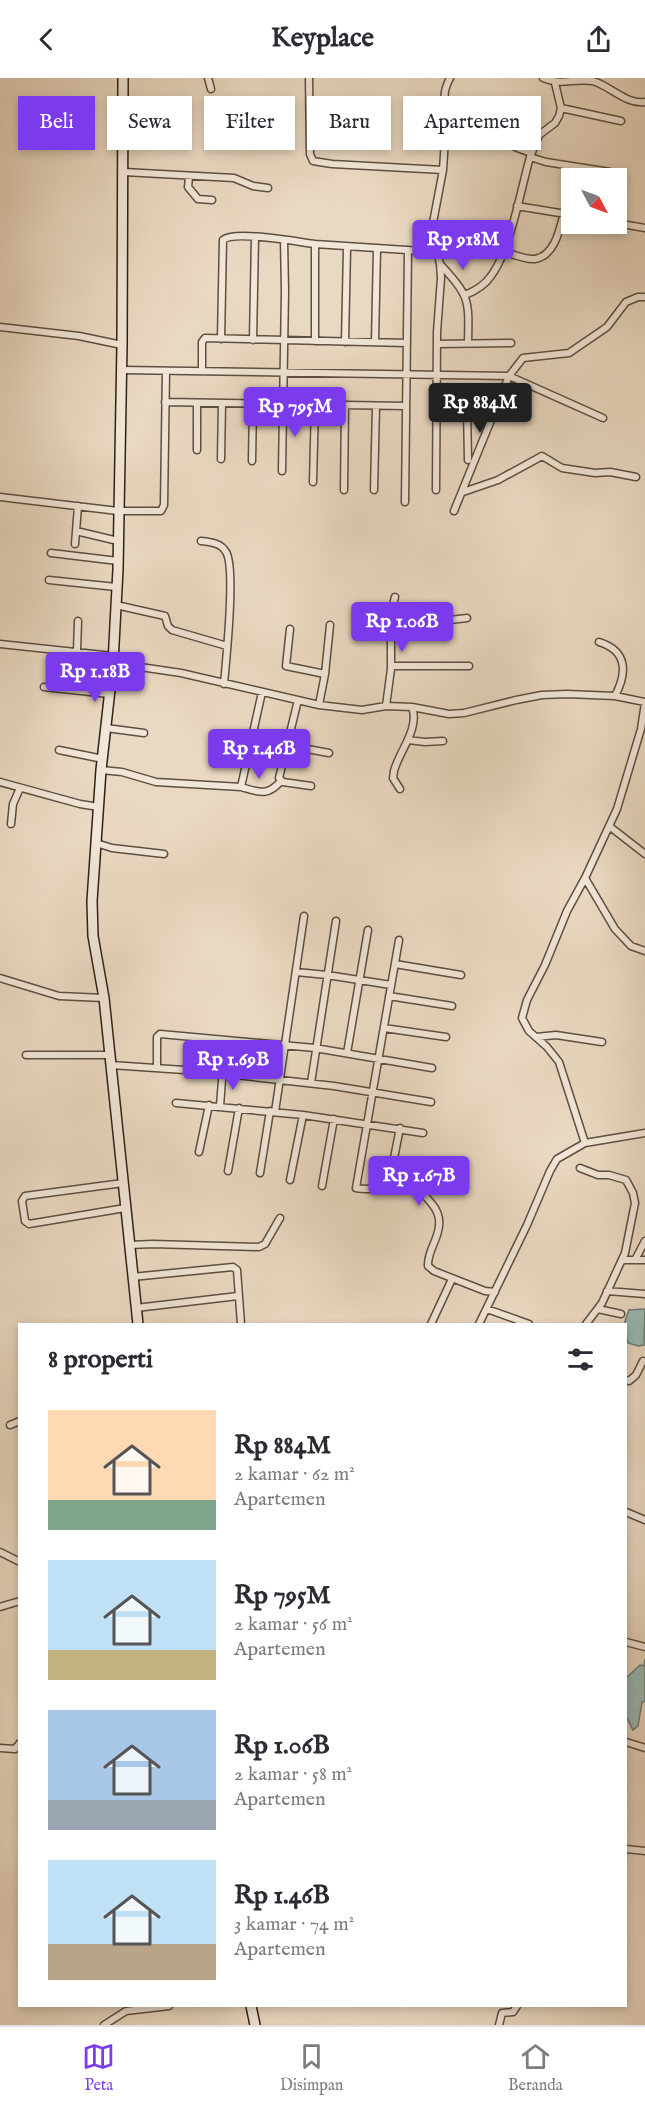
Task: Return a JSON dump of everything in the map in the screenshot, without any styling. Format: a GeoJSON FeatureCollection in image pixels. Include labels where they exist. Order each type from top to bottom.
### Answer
{"type":"FeatureCollection","features":[{"type":"Feature","properties":{"kind":"street"},"geometry":{"type":"LineString","coordinates":[[123,78],[122,370],[118,561],[113,659],[96,843],[93,936],[104,998],[138,1323]]}},
{"type":"Feature","properties":{"kind":"street"},"geometry":{"type":"LineString","coordinates":[[208,78],[212,89]]}},
{"type":"Feature","properties":{"kind":"street"},"geometry":{"type":"LineString","coordinates":[[309,78],[310,154],[313,161],[325,164],[443,170]]}},
{"type":"Feature","properties":{"kind":"street"},"geometry":{"type":"LineString","coordinates":[[444,96],[450,78]]}},
{"type":"Feature","properties":{"kind":"street"},"geometry":{"type":"LineString","coordinates":[[543,78],[555,83],[569,79],[594,81],[637,102],[645,102]]}},
{"type":"Feature","properties":{"kind":"street"},"geometry":{"type":"LineString","coordinates":[[541,134],[555,123],[561,108],[555,83]]}},
{"type":"Feature","properties":{"kind":"street"},"geometry":{"type":"LineString","coordinates":[[561,108],[621,122]]}},
{"type":"Feature","properties":{"kind":"street"},"geometry":{"type":"LineString","coordinates":[[436,490],[440,264],[432,228],[443,170],[444,150]]}},
{"type":"Feature","properties":{"kind":"street"},"geometry":{"type":"LineString","coordinates":[[521,150],[546,162],[584,168]]}},
{"type":"Feature","properties":{"kind":"street"},"geometry":{"type":"LineString","coordinates":[[465,295],[479,288],[490,277],[503,251],[533,150]]}},
{"type":"Feature","properties":{"kind":"street"},"geometry":{"type":"LineString","coordinates":[[123,172],[234,178],[253,186],[268,188]]}},
{"type":"Feature","properties":{"kind":"street"},"geometry":{"type":"LineString","coordinates":[[189,177],[188,187],[198,199],[212,200]]}},
{"type":"Feature","properties":{"kind":"street"},"geometry":{"type":"LineString","coordinates":[[518,206],[561,213]]}},
{"type":"Feature","properties":{"kind":"street"},"geometry":{"type":"LineString","coordinates":[[627,225],[645,228]]}},
{"type":"Feature","properties":{"kind":"street"},"geometry":{"type":"LineString","coordinates":[[503,251],[534,259],[541,257],[550,249],[561,229]]}},
{"type":"Feature","properties":{"kind":"street"},"geometry":{"type":"LineString","coordinates":[[221,339],[223,240],[227,237],[255,237],[347,248],[436,252]]}},
{"type":"Feature","properties":{"kind":"street"},"geometry":{"type":"LineString","coordinates":[[253,340],[255,237]]}},
{"type":"Feature","properties":{"kind":"street"},"geometry":{"type":"LineString","coordinates":[[282,471],[284,240]]}},
{"type":"Feature","properties":{"kind":"street"},"geometry":{"type":"LineString","coordinates":[[315,244],[315,341]]}},
{"type":"Feature","properties":{"kind":"street"},"geometry":{"type":"LineString","coordinates":[[345,342],[347,248]]}},
{"type":"Feature","properties":{"kind":"street"},"geometry":{"type":"LineString","coordinates":[[375,342],[377,249]]}},
{"type":"Feature","properties":{"kind":"street"},"geometry":{"type":"LineString","coordinates":[[405,502],[408,250]]}},
{"type":"Feature","properties":{"kind":"street"},"geometry":{"type":"LineString","coordinates":[[440,264],[458,284],[468,303],[468,343]]}},
{"type":"Feature","properties":{"kind":"street"},"geometry":{"type":"LineString","coordinates":[[454,511],[509,376],[523,358],[569,353],[607,327],[627,302],[638,297],[645,297]]}},
{"type":"Feature","properties":{"kind":"street"},"geometry":{"type":"LineString","coordinates":[[0,327],[79,336],[122,345]]}},
{"type":"Feature","properties":{"kind":"street"},"geometry":{"type":"LineString","coordinates":[[202,371],[203,339],[407,343]]}},
{"type":"Feature","properties":{"kind":"street"},"geometry":{"type":"LineString","coordinates":[[437,344],[511,343]]}},
{"type":"Feature","properties":{"kind":"street"},"geometry":{"type":"LineString","coordinates":[[122,370],[509,376],[603,418]]}},
{"type":"Feature","properties":{"kind":"street"},"geometry":{"type":"LineString","coordinates":[[0,497],[118,511],[158,512],[164,508],[166,371]]}},
{"type":"Feature","properties":{"kind":"street"},"geometry":{"type":"LineString","coordinates":[[165,402],[406,406]]}},
{"type":"Feature","properties":{"kind":"street"},"geometry":{"type":"LineString","coordinates":[[197,403],[197,450]]}},
{"type":"Feature","properties":{"kind":"street"},"geometry":{"type":"LineString","coordinates":[[221,459],[222,403]]}},
{"type":"Feature","properties":{"kind":"street"},"geometry":{"type":"LineString","coordinates":[[252,461],[253,404]]}},
{"type":"Feature","properties":{"kind":"street"},"geometry":{"type":"LineString","coordinates":[[313,482],[315,404]]}},
{"type":"Feature","properties":{"kind":"street"},"geometry":{"type":"LineString","coordinates":[[344,490],[345,405]]}},
{"type":"Feature","properties":{"kind":"street"},"geometry":{"type":"LineString","coordinates":[[374,490],[376,406]]}},
{"type":"Feature","properties":{"kind":"street"},"geometry":{"type":"LineString","coordinates":[[437,407],[496,408]]}},
{"type":"Feature","properties":{"kind":"street"},"geometry":{"type":"LineString","coordinates":[[467,408],[468,460]]}},
{"type":"Feature","properties":{"kind":"street"},"geometry":{"type":"LineString","coordinates":[[463,492],[498,480],[542,456],[562,468],[595,473],[610,472],[636,477]]}},
{"type":"Feature","properties":{"kind":"street"},"geometry":{"type":"LineString","coordinates":[[75,544],[78,506]]}},
{"type":"Feature","properties":{"kind":"street"},"geometry":{"type":"LineString","coordinates":[[76,531],[118,541]]}},
{"type":"Feature","properties":{"kind":"street"},"geometry":{"type":"LineString","coordinates":[[201,541],[217,544],[224,548],[228,555],[230,602],[224,684]]}},
{"type":"Feature","properties":{"kind":"street"},"geometry":{"type":"LineString","coordinates":[[51,553],[118,561]]}},
{"type":"Feature","properties":{"kind":"street"},"geometry":{"type":"LineString","coordinates":[[49,580],[116,587]]}},
{"type":"Feature","properties":{"kind":"street"},"geometry":{"type":"LineString","coordinates":[[386,706],[391,666],[391,612],[395,597]]}},
{"type":"Feature","properties":{"kind":"street"},"geometry":{"type":"LineString","coordinates":[[116,604],[165,616],[172,630],[227,646]]}},
{"type":"Feature","properties":{"kind":"street"},"geometry":{"type":"LineString","coordinates":[[390,627],[467,618]]}},
{"type":"Feature","properties":{"kind":"street"},"geometry":{"type":"LineString","coordinates":[[77,651],[78,621]]}},
{"type":"Feature","properties":{"kind":"street"},"geometry":{"type":"LineString","coordinates":[[319,705],[330,625]]}},
{"type":"Feature","properties":{"kind":"street"},"geometry":{"type":"LineString","coordinates":[[290,629],[286,666],[325,674]]}},
{"type":"Feature","properties":{"kind":"street"},"geometry":{"type":"LineString","coordinates":[[599,642],[613,649],[623,666],[622,682],[615,696]]}},
{"type":"Feature","properties":{"kind":"street"},"geometry":{"type":"LineString","coordinates":[[0,644],[77,651],[319,705],[362,710],[386,706],[412,707],[449,714],[464,713],[542,695],[615,696],[645,703],[641,729],[626,783],[609,826],[527,1000],[522,1018],[529,1031],[548,1047],[559,1062],[585,1143]]}},
{"type":"Feature","properties":{"kind":"street"},"geometry":{"type":"LineString","coordinates":[[391,666],[469,666]]}},
{"type":"Feature","properties":{"kind":"street"},"geometry":{"type":"LineString","coordinates":[[44,687],[109,694]]}},
{"type":"Feature","properties":{"kind":"street"},"geometry":{"type":"LineString","coordinates":[[241,787],[262,692]]}},
{"type":"Feature","properties":{"kind":"street"},"geometry":{"type":"LineString","coordinates":[[281,781],[279,778],[298,700]]}},
{"type":"Feature","properties":{"kind":"street"},"geometry":{"type":"LineString","coordinates":[[400,789],[393,778],[394,771],[413,724],[415,714],[412,707]]}},
{"type":"Feature","properties":{"kind":"street"},"geometry":{"type":"LineString","coordinates":[[106,728],[144,733]]}},
{"type":"Feature","properties":{"kind":"street"},"geometry":{"type":"LineString","coordinates":[[408,740],[443,741]]}},
{"type":"Feature","properties":{"kind":"street"},"geometry":{"type":"LineString","coordinates":[[286,745],[329,753]]}},
{"type":"Feature","properties":{"kind":"street"},"geometry":{"type":"LineString","coordinates":[[59,750],[103,759]]}},
{"type":"Feature","properties":{"kind":"street"},"geometry":{"type":"LineString","coordinates":[[101,770],[122,772],[156,782],[241,787],[257,792],[267,792],[281,781]]}},
{"type":"Feature","properties":{"kind":"street"},"geometry":{"type":"LineString","coordinates":[[281,781],[311,786]]}},
{"type":"Feature","properties":{"kind":"street"},"geometry":{"type":"LineString","coordinates":[[0,783],[99,807]]}},
{"type":"Feature","properties":{"kind":"street"},"geometry":{"type":"LineString","coordinates":[[11,824],[13,804],[20,788]]}},
{"type":"Feature","properties":{"kind":"street"},"geometry":{"type":"LineString","coordinates":[[609,826],[645,854]]}},
{"type":"Feature","properties":{"kind":"street"},"geometry":{"type":"LineString","coordinates":[[96,843],[112,848],[164,854]]}},
{"type":"Feature","properties":{"kind":"street"},"geometry":{"type":"LineString","coordinates":[[585,878],[615,929],[631,946],[645,951]]}},
{"type":"Feature","properties":{"kind":"street"},"geometry":{"type":"LineString","coordinates":[[260,1173],[279,1080],[304,916]]}},
{"type":"Feature","properties":{"kind":"street"},"geometry":{"type":"LineString","coordinates":[[311,1083],[336,921]]}},
{"type":"Feature","properties":{"kind":"street"},"geometry":{"type":"LineString","coordinates":[[347,1053],[368,930]]}},
{"type":"Feature","properties":{"kind":"street"},"geometry":{"type":"LineString","coordinates":[[399,940],[356,1188],[415,1190],[422,1193],[435,1208],[440,1220],[439,1234],[427,1264],[434,1271],[452,1279],[485,1291],[495,1292]]}},
{"type":"Feature","properties":{"kind":"street"},"geometry":{"type":"LineString","coordinates":[[395,964],[460,975]]}},
{"type":"Feature","properties":{"kind":"street"},"geometry":{"type":"LineString","coordinates":[[296,972],[391,985]]}},
{"type":"Feature","properties":{"kind":"street"},"geometry":{"type":"LineString","coordinates":[[0,978],[59,996],[104,998]]}},
{"type":"Feature","properties":{"kind":"street"},"geometry":{"type":"LineString","coordinates":[[389,996],[452,1006]]}},
{"type":"Feature","properties":{"kind":"street"},"geometry":{"type":"LineString","coordinates":[[384,1028],[446,1037]]}},
{"type":"Feature","properties":{"kind":"street"},"geometry":{"type":"LineString","coordinates":[[157,1068],[157,1037],[160,1034],[284,1044],[432,1068]]}},
{"type":"Feature","properties":{"kind":"street"},"geometry":{"type":"LineString","coordinates":[[536,1037],[556,1035],[602,1042]]}},
{"type":"Feature","properties":{"kind":"street"},"geometry":{"type":"LineString","coordinates":[[219,1106],[225,1041]]}},
{"type":"Feature","properties":{"kind":"street"},"geometry":{"type":"LineString","coordinates":[[26,1054],[110,1054]]}},
{"type":"Feature","properties":{"kind":"street"},"geometry":{"type":"LineString","coordinates":[[111,1065],[223,1073],[311,1083],[431,1102]]}},
{"type":"Feature","properties":{"kind":"street"},"geometry":{"type":"LineString","coordinates":[[176,1103],[303,1115],[423,1132]]}},
{"type":"Feature","properties":{"kind":"street"},"geometry":{"type":"LineString","coordinates":[[199,1152],[209,1105]]}},
{"type":"Feature","properties":{"kind":"street"},"geometry":{"type":"LineString","coordinates":[[228,1170],[238,1108]]}},
{"type":"Feature","properties":{"kind":"street"},"geometry":{"type":"LineString","coordinates":[[290,1180],[303,1115]]}},
{"type":"Feature","properties":{"kind":"street"},"geometry":{"type":"LineString","coordinates":[[322,1186],[334,1119]]}},
{"type":"Feature","properties":{"kind":"street"},"geometry":{"type":"LineString","coordinates":[[388,1188],[400,1128]]}},
{"type":"Feature","properties":{"kind":"street"},"geometry":{"type":"LineString","coordinates":[[480,1323],[556,1161],[585,1143],[645,1133]]}},
{"type":"Feature","properties":{"kind":"street"},"geometry":{"type":"LineString","coordinates":[[580,1168],[598,1175],[609,1175],[626,1180],[635,1203],[625,1253],[608,1291],[587,1323]]}},
{"type":"Feature","properties":{"kind":"street"},"geometry":{"type":"LineString","coordinates":[[123,1183],[25,1196],[22,1202],[26,1222],[29,1224],[125,1208]]}},
{"type":"Feature","properties":{"kind":"street"},"geometry":{"type":"LineString","coordinates":[[129,1245],[259,1247],[265,1244],[280,1218]]}},
{"type":"Feature","properties":{"kind":"street"},"geometry":{"type":"LineString","coordinates":[[635,1260],[645,1241]]}},
{"type":"Feature","properties":{"kind":"street"},"geometry":{"type":"LineString","coordinates":[[622,1260],[645,1260]]}},
{"type":"Feature","properties":{"kind":"street"},"geometry":{"type":"LineString","coordinates":[[132,1277],[231,1267],[237,1270],[241,1323]]}},
{"type":"Feature","properties":{"kind":"street"},"geometry":{"type":"LineString","coordinates":[[431,1323],[452,1279]]}},
{"type":"Feature","properties":{"kind":"street"},"geometry":{"type":"LineString","coordinates":[[608,1291],[645,1294]]}},
{"type":"Feature","properties":{"kind":"street"},"geometry":{"type":"LineString","coordinates":[[136,1308],[238,1296]]}},
{"type":"Feature","properties":{"kind":"street"},"geometry":{"type":"LineString","coordinates":[[487,1309],[526,1323]]}},
{"type":"Feature","properties":{"kind":"street"},"geometry":{"type":"LineString","coordinates":[[598,1309],[621,1314]]}},
{"type":"Feature","properties":{"kind":"street"},"geometry":{"type":"LineString","coordinates":[[627,1380],[630,1381],[636,1375],[643,1361]]}},
{"type":"Feature","properties":{"kind":"street"},"geometry":{"type":"LineString","coordinates":[[10,1425],[18,1422]]}},
{"type":"Feature","properties":{"kind":"street"},"geometry":{"type":"LineString","coordinates":[[627,1512],[645,1520]]}},
{"type":"Feature","properties":{"kind":"street"},"geometry":{"type":"LineString","coordinates":[[0,1552],[18,1561]]}},
{"type":"Feature","properties":{"kind":"street"},"geometry":{"type":"LineString","coordinates":[[0,1607],[18,1602]]}},
{"type":"Feature","properties":{"kind":"street"},"geometry":{"type":"LineString","coordinates":[[627,1642],[645,1647]]}},
{"type":"Feature","properties":{"kind":"street"},"geometry":{"type":"LineString","coordinates":[[627,1742],[645,1748]]}},
{"type":"Feature","properties":{"kind":"street"},"geometry":{"type":"LineString","coordinates":[[0,1748],[15,1749],[18,1745]]}},
{"type":"Feature","properties":{"kind":"street"},"geometry":{"type":"LineString","coordinates":[[627,1849],[645,1851]]}},
{"type":"Feature","properties":{"kind":"street"},"geometry":{"type":"LineString","coordinates":[[105,2025],[126,2011],[160,2007]]}},
{"type":"Feature","properties":{"kind":"street"},"geometry":{"type":"LineString","coordinates":[[251,2007],[255,2025]]}},
{"type":"Feature","properties":{"kind":"street"},"geometry":{"type":"LineString","coordinates":[[499,2025],[502,2013],[513,2012],[516,2007]]}},
{"type":"Feature","properties":{"kind":"water"},"geometry":{"type":"Polygon","coordinates":[[[645,1309],[644,1345],[628,1343],[627,1323],[624,1323],[629,1310],[645,1309]]]}},
{"type":"Feature","properties":{"kind":"water"},"geometry":{"type":"Polygon","coordinates":[[[645,1659],[645,1702],[642,1702],[638,1726],[633,1730],[627,1718],[627,1677],[640,1665],[644,1666],[645,1659]]]}}]}
